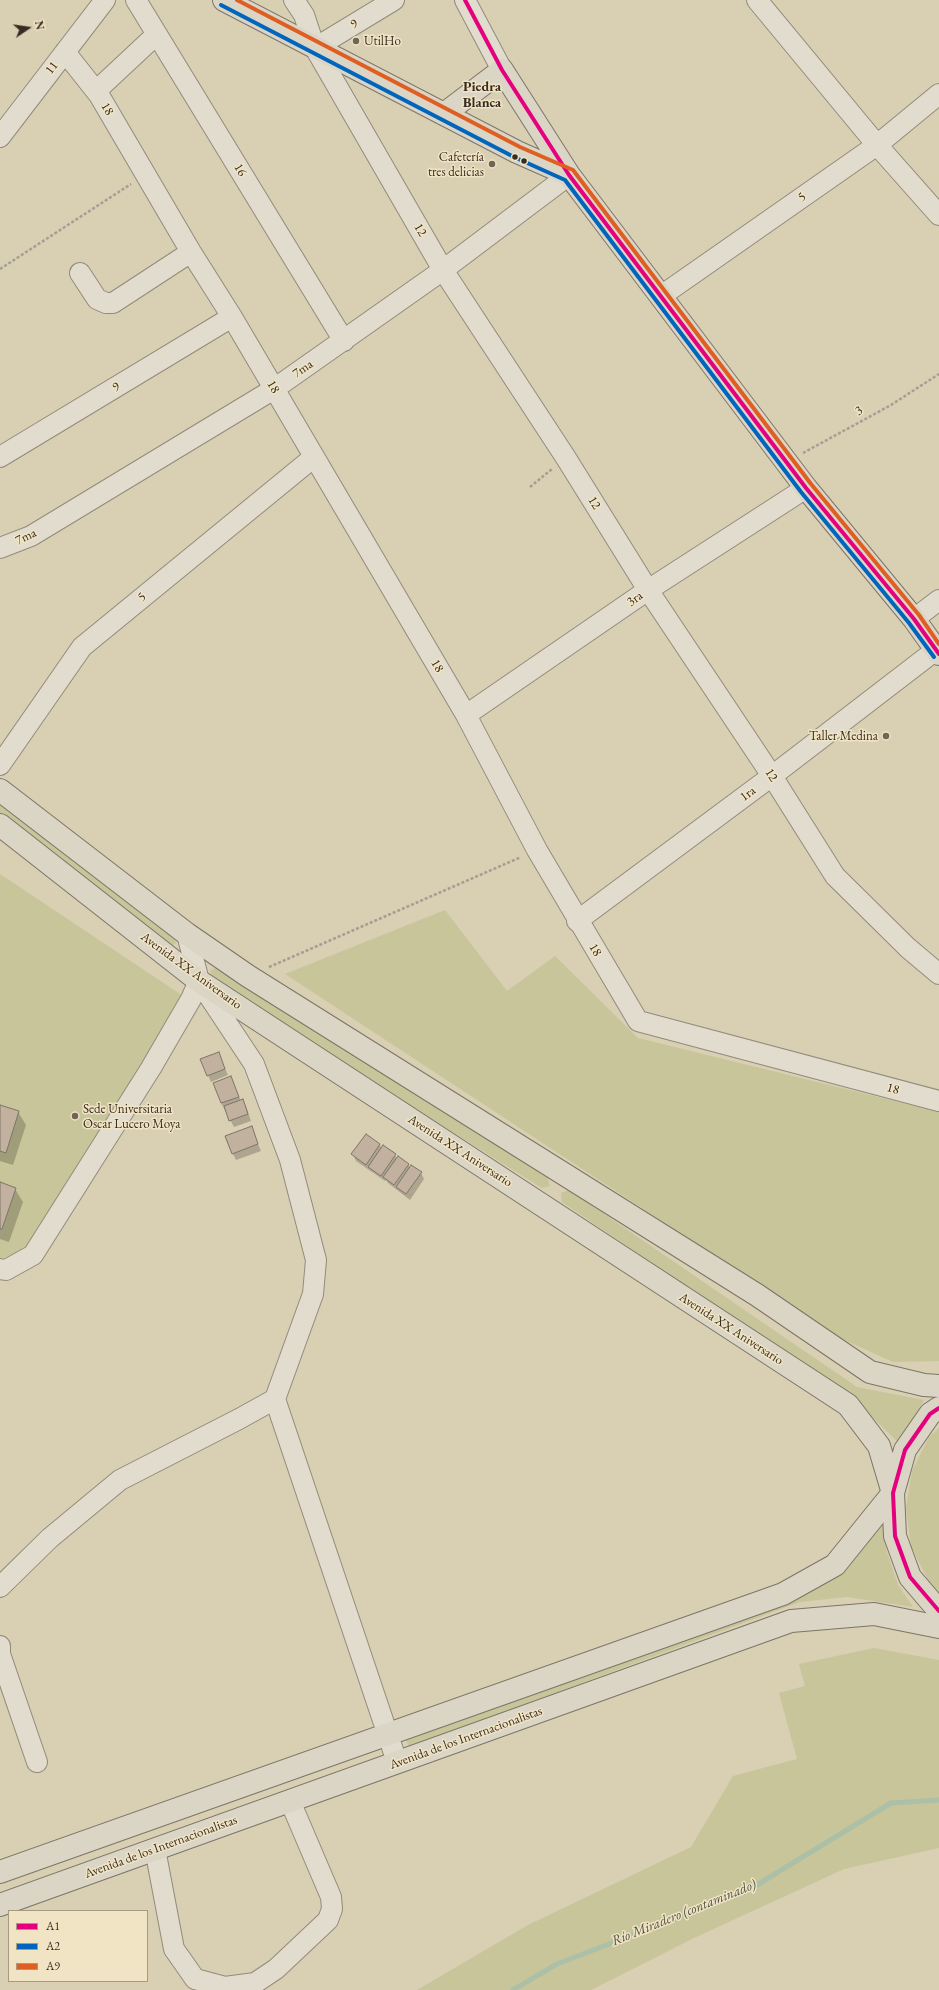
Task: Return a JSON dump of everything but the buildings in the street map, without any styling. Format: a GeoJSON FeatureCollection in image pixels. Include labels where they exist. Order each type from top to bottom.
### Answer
{"type":"FeatureCollection","features":[{"type":"Feature","properties":{"kind":"main road"},"geometry":{"type":"LineString","coordinates":[[224,0],[517,152],[569,176]]}},
{"type":"Feature","properties":{"kind":"main road"},"geometry":{"type":"LineString","coordinates":[[444,114],[502,70],[569,176],[806,488],[914,619],[937,652]]}},
{"type":"Feature","properties":{"kind":"main road","name":"Avenida XX Aniversario"},"geometry":{"type":"LineString","coordinates":[[0,790],[187,934],[248,976],[757,1295],[870,1372],[924,1385],[939,1386]]}},
{"type":"Feature","properties":{"kind":"main road","name":"Avenida XX Aniversario"},"geometry":{"type":"LineString","coordinates":[[0,825],[199,981],[848,1405],[879,1446],[893,1493]]}},
{"type":"Feature","properties":{"kind":"main road"},"geometry":{"type":"LineString","coordinates":[[939,1408],[930,1414],[905,1450],[893,1493],[895,1536],[910,1577],[939,1611]]}},
{"type":"Feature","properties":{"kind":"main road"},"geometry":{"type":"LineString","coordinates":[[0,1872],[783,1594],[835,1565],[893,1493]]}},
{"type":"Feature","properties":{"kind":"main road","name":"Avenida de los Internacionalistas"},"geometry":{"type":"LineString","coordinates":[[0,1905],[791,1621],[874,1614],[939,1627]]}},
{"type":"Feature","properties":{"kind":"street","name":"11"},"geometry":{"type":"LineString","coordinates":[[0,137],[105,0]]}},
{"type":"Feature","properties":{"kind":"street","name":"16"},"geometry":{"type":"LineString","coordinates":[[136,0],[344,341]]}},
{"type":"Feature","properties":{"kind":"street","name":"12"},"geometry":{"type":"LineString","coordinates":[[294,0],[304,15],[315,48],[443,270],[566,458],[648,590],[772,776],[835,876],[908,948],[939,974]]}},
{"type":"Feature","properties":{"kind":"street","name":"9"},"geometry":{"type":"LineString","coordinates":[[315,48],[394,0]]}},
{"type":"Feature","properties":{"kind":"street"},"geometry":{"type":"LineString","coordinates":[[465,0],[502,70]]}},
{"type":"Feature","properties":{"kind":"street"},"geometry":{"type":"LineString","coordinates":[[757,0],[877,144],[939,215]]}},
{"type":"Feature","properties":{"kind":"street"},"geometry":{"type":"LineString","coordinates":[[96,91],[156,34]]}},
{"type":"Feature","properties":{"kind":"street","name":"18"},"geometry":{"type":"LineString","coordinates":[[65,52],[96,91],[191,252],[232,317],[466,715],[536,850],[638,1021],[939,1101]]}},
{"type":"Feature","properties":{"kind":"street","name":"5"},"geometry":{"type":"LineString","coordinates":[[661,296],[877,144],[939,94]]}},
{"type":"Feature","properties":{"kind":"street","name":"7ma"},"geometry":{"type":"LineString","coordinates":[[0,548],[32,536],[274,389],[443,270],[569,176]]}},
{"type":"Feature","properties":{"kind":"street"},"geometry":{"type":"LineString","coordinates":[[80,273],[97,299],[106,303],[113,303],[191,252]]}},
{"type":"Feature","properties":{"kind":"street","name":"9"},"geometry":{"type":"LineString","coordinates":[[0,457],[232,317]]}},
{"type":"Feature","properties":{"kind":"street","name":"5"},"geometry":{"type":"LineString","coordinates":[[0,765],[82,647],[314,457]]}},
{"type":"Feature","properties":{"kind":"street","name":"3ra"},"geometry":{"type":"LineString","coordinates":[[466,715],[648,590],[806,488]]}},
{"type":"Feature","properties":{"kind":"street"},"geometry":{"type":"LineString","coordinates":[[914,619],[939,600]]}},
{"type":"Feature","properties":{"kind":"street","name":"1ra"},"geometry":{"type":"LineString","coordinates":[[577,921],[937,652]]}},
{"type":"Feature","properties":{"kind":"street"},"geometry":{"type":"LineString","coordinates":[[187,934],[199,981],[254,1064],[290,1160],[316,1260],[313,1294],[275,1399],[397,1762]]}},
{"type":"Feature","properties":{"kind":"street"},"geometry":{"type":"LineString","coordinates":[[0,1269],[6,1270],[33,1255],[150,1068],[191,999],[199,981]]}},
{"type":"Feature","properties":{"kind":"street"},"geometry":{"type":"LineString","coordinates":[[0,1587],[50,1538],[120,1480],[275,1399]]}},
{"type":"Feature","properties":{"kind":"street"},"geometry":{"type":"LineString","coordinates":[[0,1646],[0,1654],[37,1762]]}},
{"type":"Feature","properties":{"kind":"street"},"geometry":{"type":"LineString","coordinates":[[155,1849],[174,1949],[195,1979],[225,1987],[255,1983],[276,1969],[328,1920],[332,1909],[331,1897],[290,1801]]}},
{"type":"Feature","properties":{"kind":"path"},"geometry":{"type":"LineString","coordinates":[[0,269],[146,174]]}},
{"type":"Feature","properties":{"kind":"path","name":"3"},"geometry":{"type":"LineString","coordinates":[[787,462],[891,405],[939,374]]}},
{"type":"Feature","properties":{"kind":"path"},"geometry":{"type":"LineString","coordinates":[[530,487],[566,458]]}},
{"type":"Feature","properties":{"kind":"path"},"geometry":{"type":"LineString","coordinates":[[248,976],[536,850]]}},
{"type":"Feature","properties":{"kind":"shaded area"},"geometry":{"type":"Polygon","coordinates":[[[0,801],[172,932],[176,943],[170,947],[0,818],[0,801]]]}},
{"type":"Feature","properties":{"kind":"shaded area","name":"Sede Universitaria Oscar Lucero Moya"},"geometry":{"type":"Polygon","coordinates":[[[0,874],[186,998],[25,1251],[0,1259],[0,874]]]}},
{"type":"Feature","properties":{"kind":"shaded area"},"geometry":{"type":"Polygon","coordinates":[[[445,910],[507,991],[555,956],[638,1038],[939,1112],[939,1361],[893,1362],[840,1338],[285,974],[445,910]]]}},
{"type":"Feature","properties":{"kind":"shaded area"},"geometry":{"type":"Polygon","coordinates":[[[217,967],[547,1176],[550,1186],[542,1188],[214,983],[210,971],[217,967]]]}},
{"type":"Feature","properties":{"kind":"shaded area"},"geometry":{"type":"Polygon","coordinates":[[[569,1190],[857,1387],[924,1400],[899,1443],[853,1399],[562,1202],[561,1193],[569,1190]]]}},
{"type":"Feature","properties":{"kind":"shaded area"},"geometry":{"type":"Polygon","coordinates":[[[939,1428],[939,1592],[928,1580],[911,1546],[906,1508],[912,1471],[929,1437],[939,1428]]]}},
{"type":"Feature","properties":{"kind":"shaded area"},"geometry":{"type":"Polygon","coordinates":[[[882,1523],[887,1552],[898,1585],[913,1607],[847,1597],[800,1602],[409,1747],[406,1740],[801,1595],[882,1523]]]}},
{"type":"Feature","properties":{"kind":"shaded area"},"geometry":{"type":"Polygon","coordinates":[[[874,1648],[939,1660],[939,1848],[844,1869],[694,1938],[591,1990],[417,1990],[528,1925],[691,1847],[733,1776],[797,1759],[779,1693],[805,1686],[799,1664],[874,1648]]]}},
{"type":"Feature","properties":{"kind":"waterway","name":"Río Miradero (contaminado)"},"geometry":{"type":"LineString","coordinates":[[513,1990],[557,1964],[747,1891],[891,1803],[939,1800]]}},
{"type":"Feature","properties":{"kind":"transit line","name":"A9"},"geometry":{"type":"LineString","coordinates":[[237,0],[520,147],[573,170],[811,484],[919,615],[939,644]]}},
{"type":"Feature","properties":{"kind":"transit line","name":"A1"},"geometry":{"type":"LineString","coordinates":[[465,0],[502,70],[569,175],[806,488],[914,619],[939,654]]}},
{"type":"Feature","properties":{"kind":"transit line","name":"A2"},"geometry":{"type":"LineString","coordinates":[[221,5],[514,157],[565,180],[801,492],[909,623],[934,657]]}},
{"type":"Feature","properties":{"kind":"transit line","name":"A1"},"geometry":{"type":"LineString","coordinates":[[939,1408],[930,1414],[905,1450],[893,1493],[895,1536],[910,1577],[939,1611]]}},
{"type":"Feature","properties":{"kind":"place","name":"UtilHo"},"geometry":{"type":"Point","coordinates":[356,41]}},
{"type":"Feature","properties":{"kind":"place","name":"Cafetería tres delicias"},"geometry":{"type":"Point","coordinates":[492,164]}},
{"type":"Feature","properties":{"kind":"place","name":"Taller Medina"},"geometry":{"type":"Point","coordinates":[886,736]}},
{"type":"Feature","properties":{"kind":"place","name":"Sede Universitaria Oscar Lucero Moya"},"geometry":{"type":"Point","coordinates":[75,1116]}},
{"type":"Feature","properties":{"kind":"district","name":"Piedra Blanca"},"geometry":{"type":"Point","coordinates":[482,96]}}]}
